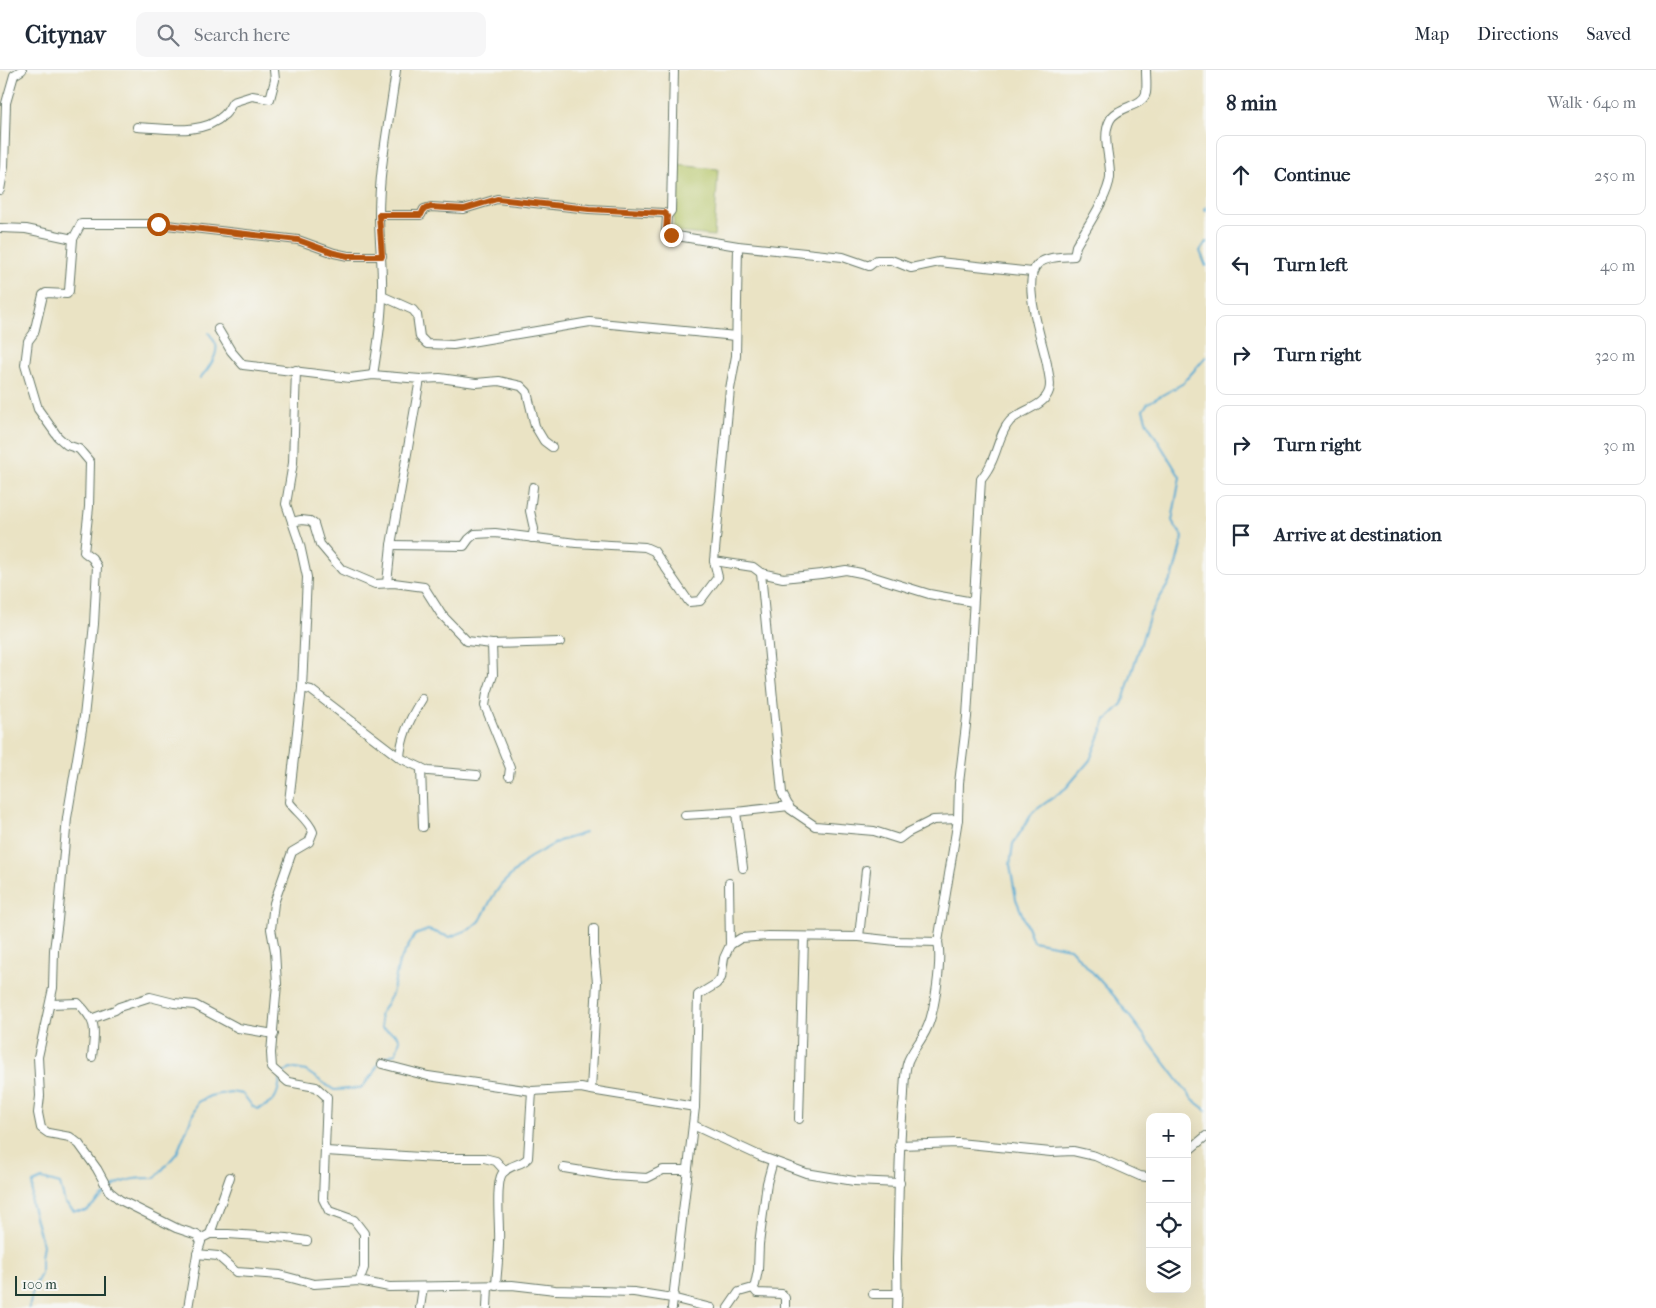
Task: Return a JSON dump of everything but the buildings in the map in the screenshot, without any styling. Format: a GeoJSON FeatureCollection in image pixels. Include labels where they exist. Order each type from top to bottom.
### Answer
{"type":"FeatureCollection","features":[{"type":"Feature","properties":{"kind":"street"},"geometry":{"type":"LineString","coordinates":[[0,190],[4,167],[6,103],[14,75],[22,70]]}},
{"type":"Feature","properties":{"kind":"street"},"geometry":{"type":"LineString","coordinates":[[137,127],[191,129],[213,123],[225,115],[233,102],[252,96],[270,99],[275,80],[274,70]]}},
{"type":"Feature","properties":{"kind":"street"},"geometry":{"type":"LineString","coordinates":[[373,375],[381,323],[382,256],[379,215],[383,150],[396,70]]}},
{"type":"Feature","properties":{"kind":"street"},"geometry":{"type":"LineString","coordinates":[[674,70],[671,211],[667,216],[666,232],[671,235],[738,246],[843,257],[869,266],[877,260],[891,260],[911,268],[939,262],[1032,272]]}},
{"type":"Feature","properties":{"kind":"street"},"geometry":{"type":"LineString","coordinates":[[896,1308],[898,1294],[899,1145],[905,1073],[908,1061],[927,1028],[932,1013],[939,958],[938,942],[958,819],[981,479],[992,462],[999,440],[1010,422],[1024,410],[1034,407],[1043,400],[1049,391],[1050,378],[1032,297],[1032,272],[1036,265],[1044,260],[1053,257],[1074,256],[1076,246],[1106,193],[1110,177],[1106,134],[1110,120],[1117,112],[1141,101],[1146,94],[1146,70]]}},
{"type":"Feature","properties":{"kind":"street"},"geometry":{"type":"LineString","coordinates":[[379,215],[421,215],[424,209],[431,207],[464,209],[497,199],[589,209],[664,213],[667,216]]}},
{"type":"Feature","properties":{"kind":"street"},"geometry":{"type":"LineString","coordinates":[[188,1308],[201,1242],[197,1235],[176,1228],[120,1200],[109,1191],[79,1144],[70,1137],[48,1133],[41,1128],[38,1113],[40,1096],[38,1057],[53,988],[54,950],[67,818],[84,717],[94,624],[97,566],[92,558],[84,552],[89,507],[90,462],[79,449],[68,445],[58,437],[38,409],[26,364],[28,341],[34,333],[43,295],[46,293],[67,294],[69,291],[73,239],[81,224],[158,224],[298,240],[348,256],[382,256]]}},
{"type":"Feature","properties":{"kind":"street"},"geometry":{"type":"LineString","coordinates":[[0,228],[26,230],[73,239]]}},
{"type":"Feature","properties":{"kind":"street"},"geometry":{"type":"LineString","coordinates":[[391,545],[464,546],[475,534],[495,533],[599,545],[644,547],[654,551],[689,602],[700,601],[718,577],[714,561],[730,389],[736,356],[738,246]]}},
{"type":"Feature","properties":{"kind":"street"},"geometry":{"type":"LineString","coordinates":[[382,296],[413,310],[417,315],[420,336],[427,344],[453,345],[590,322],[736,336]]}},
{"type":"Feature","properties":{"kind":"street"},"geometry":{"type":"LineString","coordinates":[[218,329],[231,351],[243,365],[350,378],[373,375],[420,380],[440,378],[476,383],[499,381],[521,386],[527,392],[535,426],[544,441],[552,447]]}},
{"type":"Feature","properties":{"kind":"street"},"geometry":{"type":"LineString","coordinates":[[296,370],[293,463],[286,504],[300,545],[307,577],[302,688],[289,802],[309,822],[313,832],[310,842],[292,852],[274,903],[271,929],[275,951],[277,984],[272,1068],[288,1082],[316,1087],[327,1097],[323,1199],[329,1211],[354,1220],[364,1233],[364,1268],[359,1280]]}},
{"type":"Feature","properties":{"kind":"street"},"geometry":{"type":"LineString","coordinates":[[387,583],[391,545],[420,380]]}},
{"type":"Feature","properties":{"kind":"street"},"geometry":{"type":"LineString","coordinates":[[532,538],[534,529],[530,511],[533,487]]}},
{"type":"Feature","properties":{"kind":"street"},"geometry":{"type":"LineString","coordinates":[[292,522],[301,520],[310,521],[314,524],[320,544],[342,570],[375,584],[387,583],[424,587],[441,614],[467,642],[492,644],[560,642]]}},
{"type":"Feature","properties":{"kind":"street"},"geometry":{"type":"LineString","coordinates":[[714,561],[753,567],[761,573],[783,578],[846,570],[861,572],[929,594],[973,602]]}},
{"type":"Feature","properties":{"kind":"street"},"geometry":{"type":"LineString","coordinates":[[761,573],[782,793],[790,809],[815,826],[874,831],[899,839],[933,820],[958,819]]}},
{"type":"Feature","properties":{"kind":"street"},"geometry":{"type":"LineString","coordinates":[[492,644],[493,675],[485,706],[510,768],[509,776]]}},
{"type":"Feature","properties":{"kind":"street"},"geometry":{"type":"LineString","coordinates":[[302,688],[311,690],[400,758],[428,771],[478,775]]}},
{"type":"Feature","properties":{"kind":"street"},"geometry":{"type":"LineString","coordinates":[[400,758],[400,749],[412,714],[422,699]]}},
{"type":"Feature","properties":{"kind":"street"},"geometry":{"type":"LineString","coordinates":[[421,768],[423,827]]}},
{"type":"Feature","properties":{"kind":"street"},"geometry":{"type":"LineString","coordinates":[[685,815],[789,806]]}},
{"type":"Feature","properties":{"kind":"street"},"geometry":{"type":"LineString","coordinates":[[736,812],[743,868]]}},
{"type":"Feature","properties":{"kind":"street"},"geometry":{"type":"LineString","coordinates":[[859,937],[866,870]]}},
{"type":"Feature","properties":{"kind":"street"},"geometry":{"type":"LineString","coordinates":[[672,1308],[695,1107],[698,995],[716,984],[721,978],[724,958],[730,945],[729,883]]}},
{"type":"Feature","properties":{"kind":"street"},"geometry":{"type":"LineString","coordinates":[[591,1090],[597,982],[594,929]]}},
{"type":"Feature","properties":{"kind":"street"},"geometry":{"type":"LineString","coordinates":[[730,945],[741,938],[768,936],[859,937],[896,941],[938,942]]}},
{"type":"Feature","properties":{"kind":"street"},"geometry":{"type":"LineString","coordinates":[[799,1120],[804,937]]}},
{"type":"Feature","properties":{"kind":"street"},"geometry":{"type":"LineString","coordinates":[[92,1019],[115,1010],[118,1006],[150,997],[174,1003],[195,1005],[238,1028],[274,1034]]}},
{"type":"Feature","properties":{"kind":"street"},"geometry":{"type":"LineString","coordinates":[[50,1004],[78,1003],[89,1014],[95,1027],[92,1056]]}},
{"type":"Feature","properties":{"kind":"street"},"geometry":{"type":"LineString","coordinates":[[382,1064],[428,1076],[532,1090],[581,1088],[695,1107]]}},
{"type":"Feature","properties":{"kind":"street"},"geometry":{"type":"LineString","coordinates":[[487,1308],[492,1286],[499,1232],[498,1213],[501,1176],[507,1168],[524,1163],[528,1158],[532,1090]]}},
{"type":"Feature","properties":{"kind":"street"},"geometry":{"type":"LineString","coordinates":[[693,1125],[773,1161],[806,1173],[854,1181],[900,1183]]}},
{"type":"Feature","properties":{"kind":"street"},"geometry":{"type":"LineString","coordinates":[[1191,1149],[1206,1136]]}},
{"type":"Feature","properties":{"kind":"street"},"geometry":{"type":"LineString","coordinates":[[899,1145],[958,1143],[1050,1152],[1073,1151],[1094,1156],[1146,1177]]}},
{"type":"Feature","properties":{"kind":"street"},"geometry":{"type":"LineString","coordinates":[[326,1151],[436,1158],[484,1158],[496,1161],[505,1171]]}},
{"type":"Feature","properties":{"kind":"street"},"geometry":{"type":"LineString","coordinates":[[728,1308],[739,1292],[753,1288],[755,1285],[758,1270],[758,1244],[767,1183],[773,1161]]}},
{"type":"Feature","properties":{"kind":"street"},"geometry":{"type":"LineString","coordinates":[[564,1168],[612,1176],[647,1178],[663,1170],[687,1170]]}},
{"type":"Feature","properties":{"kind":"street"},"geometry":{"type":"LineString","coordinates":[[210,1234],[230,1177]]}},
{"type":"Feature","properties":{"kind":"street"},"geometry":{"type":"LineString","coordinates":[[200,1239],[210,1234],[287,1238],[306,1241]]}},
{"type":"Feature","properties":{"kind":"street"},"geometry":{"type":"LineString","coordinates":[[198,1254],[218,1256],[236,1272],[280,1275],[314,1284],[359,1280],[389,1287],[512,1285],[555,1290],[634,1292],[672,1298],[711,1308]]}},
{"type":"Feature","properties":{"kind":"street"},"geometry":{"type":"LineString","coordinates":[[420,1308],[423,1287]]}},
{"type":"Feature","properties":{"kind":"street"},"geometry":{"type":"LineString","coordinates":[[753,1288],[757,1293],[782,1294],[785,1298],[785,1308]]}},
{"type":"Feature","properties":{"kind":"street"},"geometry":{"type":"LineString","coordinates":[[873,1294],[898,1294]]}},
{"type":"Feature","properties":{"kind":"green space"},"geometry":{"type":"Polygon","coordinates":[[[676,165],[718,169],[714,236],[673,232],[676,165]]]}},
{"type":"Feature","properties":{"kind":"waterway"},"geometry":{"type":"LineString","coordinates":[[1206,207],[1206,211]]}},
{"type":"Feature","properties":{"kind":"waterway"},"geometry":{"type":"LineString","coordinates":[[1206,242],[1200,251],[1206,266]]}},
{"type":"Feature","properties":{"kind":"waterway"},"geometry":{"type":"LineString","coordinates":[[200,378],[209,367],[216,353],[216,344],[209,333]]}},
{"type":"Feature","properties":{"kind":"waterway"},"geometry":{"type":"LineString","coordinates":[[1206,357],[1182,384],[1148,403],[1143,410],[1147,423],[1180,477],[1172,521],[1183,537],[1173,576],[1150,614],[1122,704],[1106,720],[1090,760],[1066,788],[1033,812],[1013,844],[1010,865],[1016,899],[1033,941],[1070,948],[1115,997],[1193,1100],[1206,1110]]}},
{"type":"Feature","properties":{"kind":"waterway"},"geometry":{"type":"LineString","coordinates":[[284,1073],[290,1068],[306,1071],[334,1090],[361,1088],[373,1074],[380,1060],[396,1053],[400,1040],[397,1035],[382,1028],[380,1015],[392,994],[399,962],[415,935],[428,930],[450,937],[472,928],[480,921],[501,885],[529,858],[559,841],[585,833]]}},
{"type":"Feature","properties":{"kind":"waterway"},"geometry":{"type":"LineString","coordinates":[[111,1189],[126,1181],[155,1178],[177,1153],[198,1102],[210,1096],[230,1092],[243,1094],[252,1106],[257,1109],[267,1105],[274,1099],[278,1091],[280,1079]]}},
{"type":"Feature","properties":{"kind":"waterway"},"geometry":{"type":"LineString","coordinates":[[29,1308],[34,1287],[41,1274],[43,1245],[31,1203],[33,1183],[42,1179],[60,1184],[65,1203],[74,1211],[86,1211],[108,1192]]}},
{"type":"Feature","properties":{"kind":"route"},"geometry":{"type":"LineString","coordinates":[[158,224],[298,240],[348,256],[382,256],[379,215],[421,215],[424,209],[431,207],[464,209],[497,199],[589,209],[664,213],[667,216],[666,232],[671,235]]}}]}
